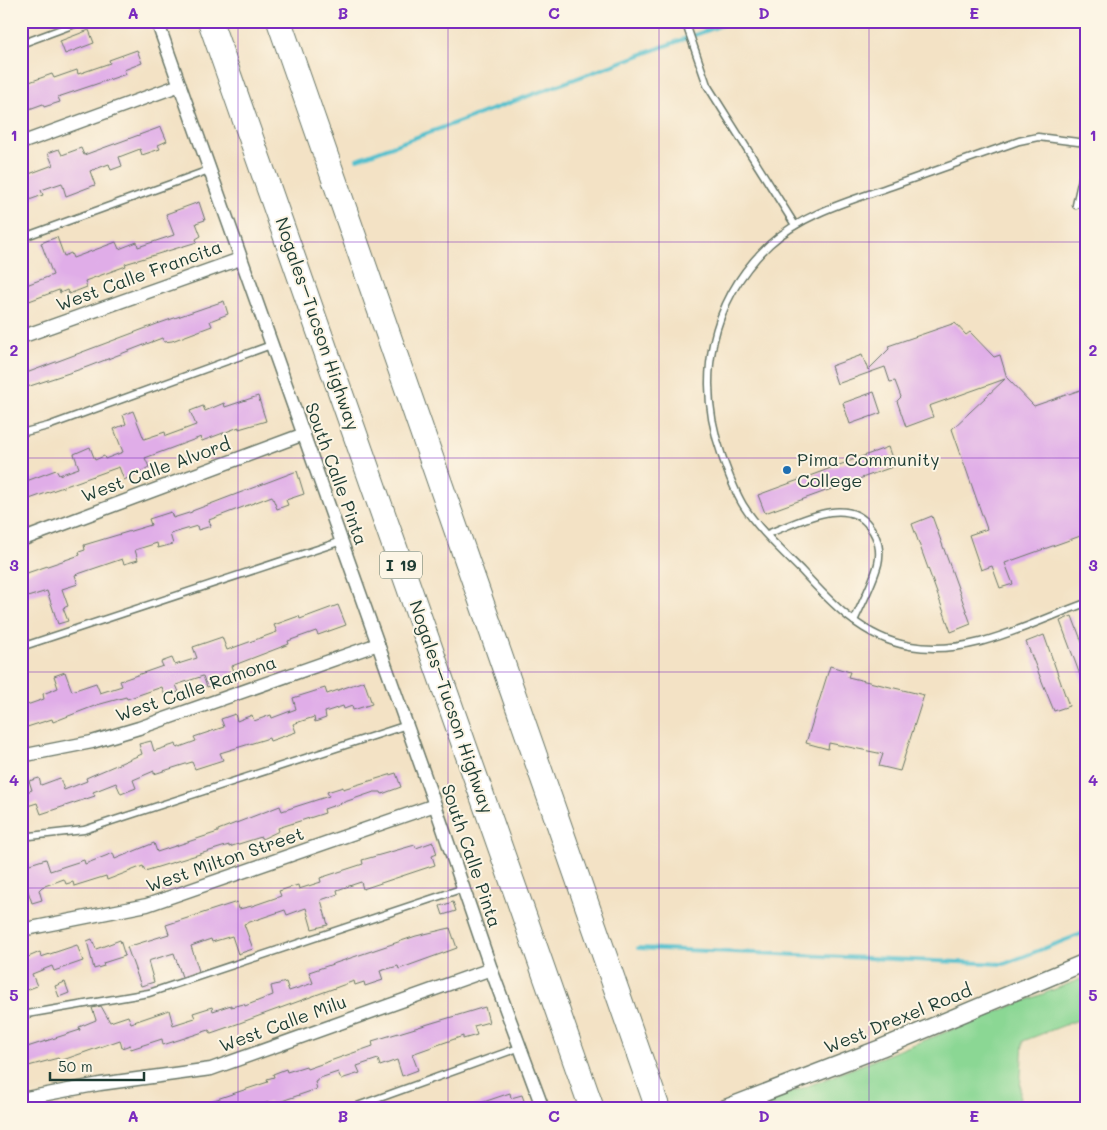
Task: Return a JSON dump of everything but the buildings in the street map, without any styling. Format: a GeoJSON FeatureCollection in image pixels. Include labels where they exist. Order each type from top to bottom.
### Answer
{"type":"FeatureCollection","features":[{"type":"Feature","properties":{"kind":"highway","name":"Nogales–Tucson Highway"},"geometry":{"type":"LineString","coordinates":[[210,21],[592,1109]]}},
{"type":"Feature","properties":{"kind":"highway"},"geometry":{"type":"LineString","coordinates":[[279,21],[658,1109]]}},
{"type":"Feature","properties":{"kind":"street","name":"South Calle Pinta"},"geometry":{"type":"LineString","coordinates":[[157,21],[407,725],[491,969],[543,1109]]}},
{"type":"Feature","properties":{"kind":"street"},"geometry":{"type":"LineString","coordinates":[[21,143],[180,85]]}},
{"type":"Feature","properties":{"kind":"street","name":"West Calle Francita"},"geometry":{"type":"LineString","coordinates":[[21,337],[240,259]]}},
{"type":"Feature","properties":{"kind":"street","name":"West Calle Alvord"},"geometry":{"type":"LineString","coordinates":[[21,540],[304,434]]}},
{"type":"Feature","properties":{"kind":"street","name":"West Calle Ramona"},"geometry":{"type":"LineString","coordinates":[[21,756],[92,742],[139,728],[378,644]]}},
{"type":"Feature","properties":{"kind":"street","name":"West Milton Street"},"geometry":{"type":"LineString","coordinates":[[21,930],[147,905],[435,805]]}},
{"type":"Feature","properties":{"kind":"street","name":"West Drexel Road"},"geometry":{"type":"LineString","coordinates":[[723,1109],[872,1052],[1086,962]]}},
{"type":"Feature","properties":{"kind":"street","name":"West Calle Milu"},"geometry":{"type":"LineString","coordinates":[[21,1099],[100,1084],[211,1069],[491,969]]}},
{"type":"Feature","properties":{"kind":"lane"},"geometry":{"type":"LineString","coordinates":[[21,44],[83,21]]}},
{"type":"Feature","properties":{"kind":"lane"},"geometry":{"type":"LineString","coordinates":[[685,21],[707,85],[796,226]]}},
{"type":"Feature","properties":{"kind":"lane"},"geometry":{"type":"LineString","coordinates":[[1086,143],[1038,138],[1019,141],[834,206],[796,226],[764,250],[737,283],[716,326],[709,360],[709,399],[719,448],[741,502],[767,534],[830,602],[854,621],[876,635],[897,643],[921,648],[952,648],[998,636],[1086,603]]}},
{"type":"Feature","properties":{"kind":"lane"},"geometry":{"type":"LineString","coordinates":[[1076,205],[1086,161]]}},
{"type":"Feature","properties":{"kind":"lane"},"geometry":{"type":"LineString","coordinates":[[21,238],[210,170]]}},
{"type":"Feature","properties":{"kind":"lane"},"geometry":{"type":"LineString","coordinates":[[21,434],[48,426],[271,345]]}},
{"type":"Feature","properties":{"kind":"lane"},"geometry":{"type":"LineString","coordinates":[[767,534],[824,513],[836,512],[859,516],[868,523],[874,532],[879,554],[878,565],[854,621]]}},
{"type":"Feature","properties":{"kind":"lane"},"geometry":{"type":"LineString","coordinates":[[21,648],[342,541]]}},
{"type":"Feature","properties":{"kind":"lane"},"geometry":{"type":"LineString","coordinates":[[21,837],[84,830],[407,725]]}},
{"type":"Feature","properties":{"kind":"lane"},"geometry":{"type":"LineString","coordinates":[[21,1015],[149,993],[464,888]]}},
{"type":"Feature","properties":{"kind":"lane"},"geometry":{"type":"LineString","coordinates":[[349,1109],[521,1047]]}},
{"type":"Feature","properties":{"kind":"green space"},"geometry":{"type":"Polygon","coordinates":[[[1086,977],[1086,1017],[1023,1041],[1019,1109],[749,1109],[1086,977]]]}},
{"type":"Feature","properties":{"kind":"waterway"},"geometry":{"type":"LineString","coordinates":[[357,159],[733,21]]}},
{"type":"Feature","properties":{"kind":"waterway"},"geometry":{"type":"LineString","coordinates":[[638,948],[1004,964],[1086,932]]}},
{"type":"Feature","properties":{"kind":"place","name":"Pima Community College"},"geometry":{"type":"Point","coordinates":[787,470]}}]}
